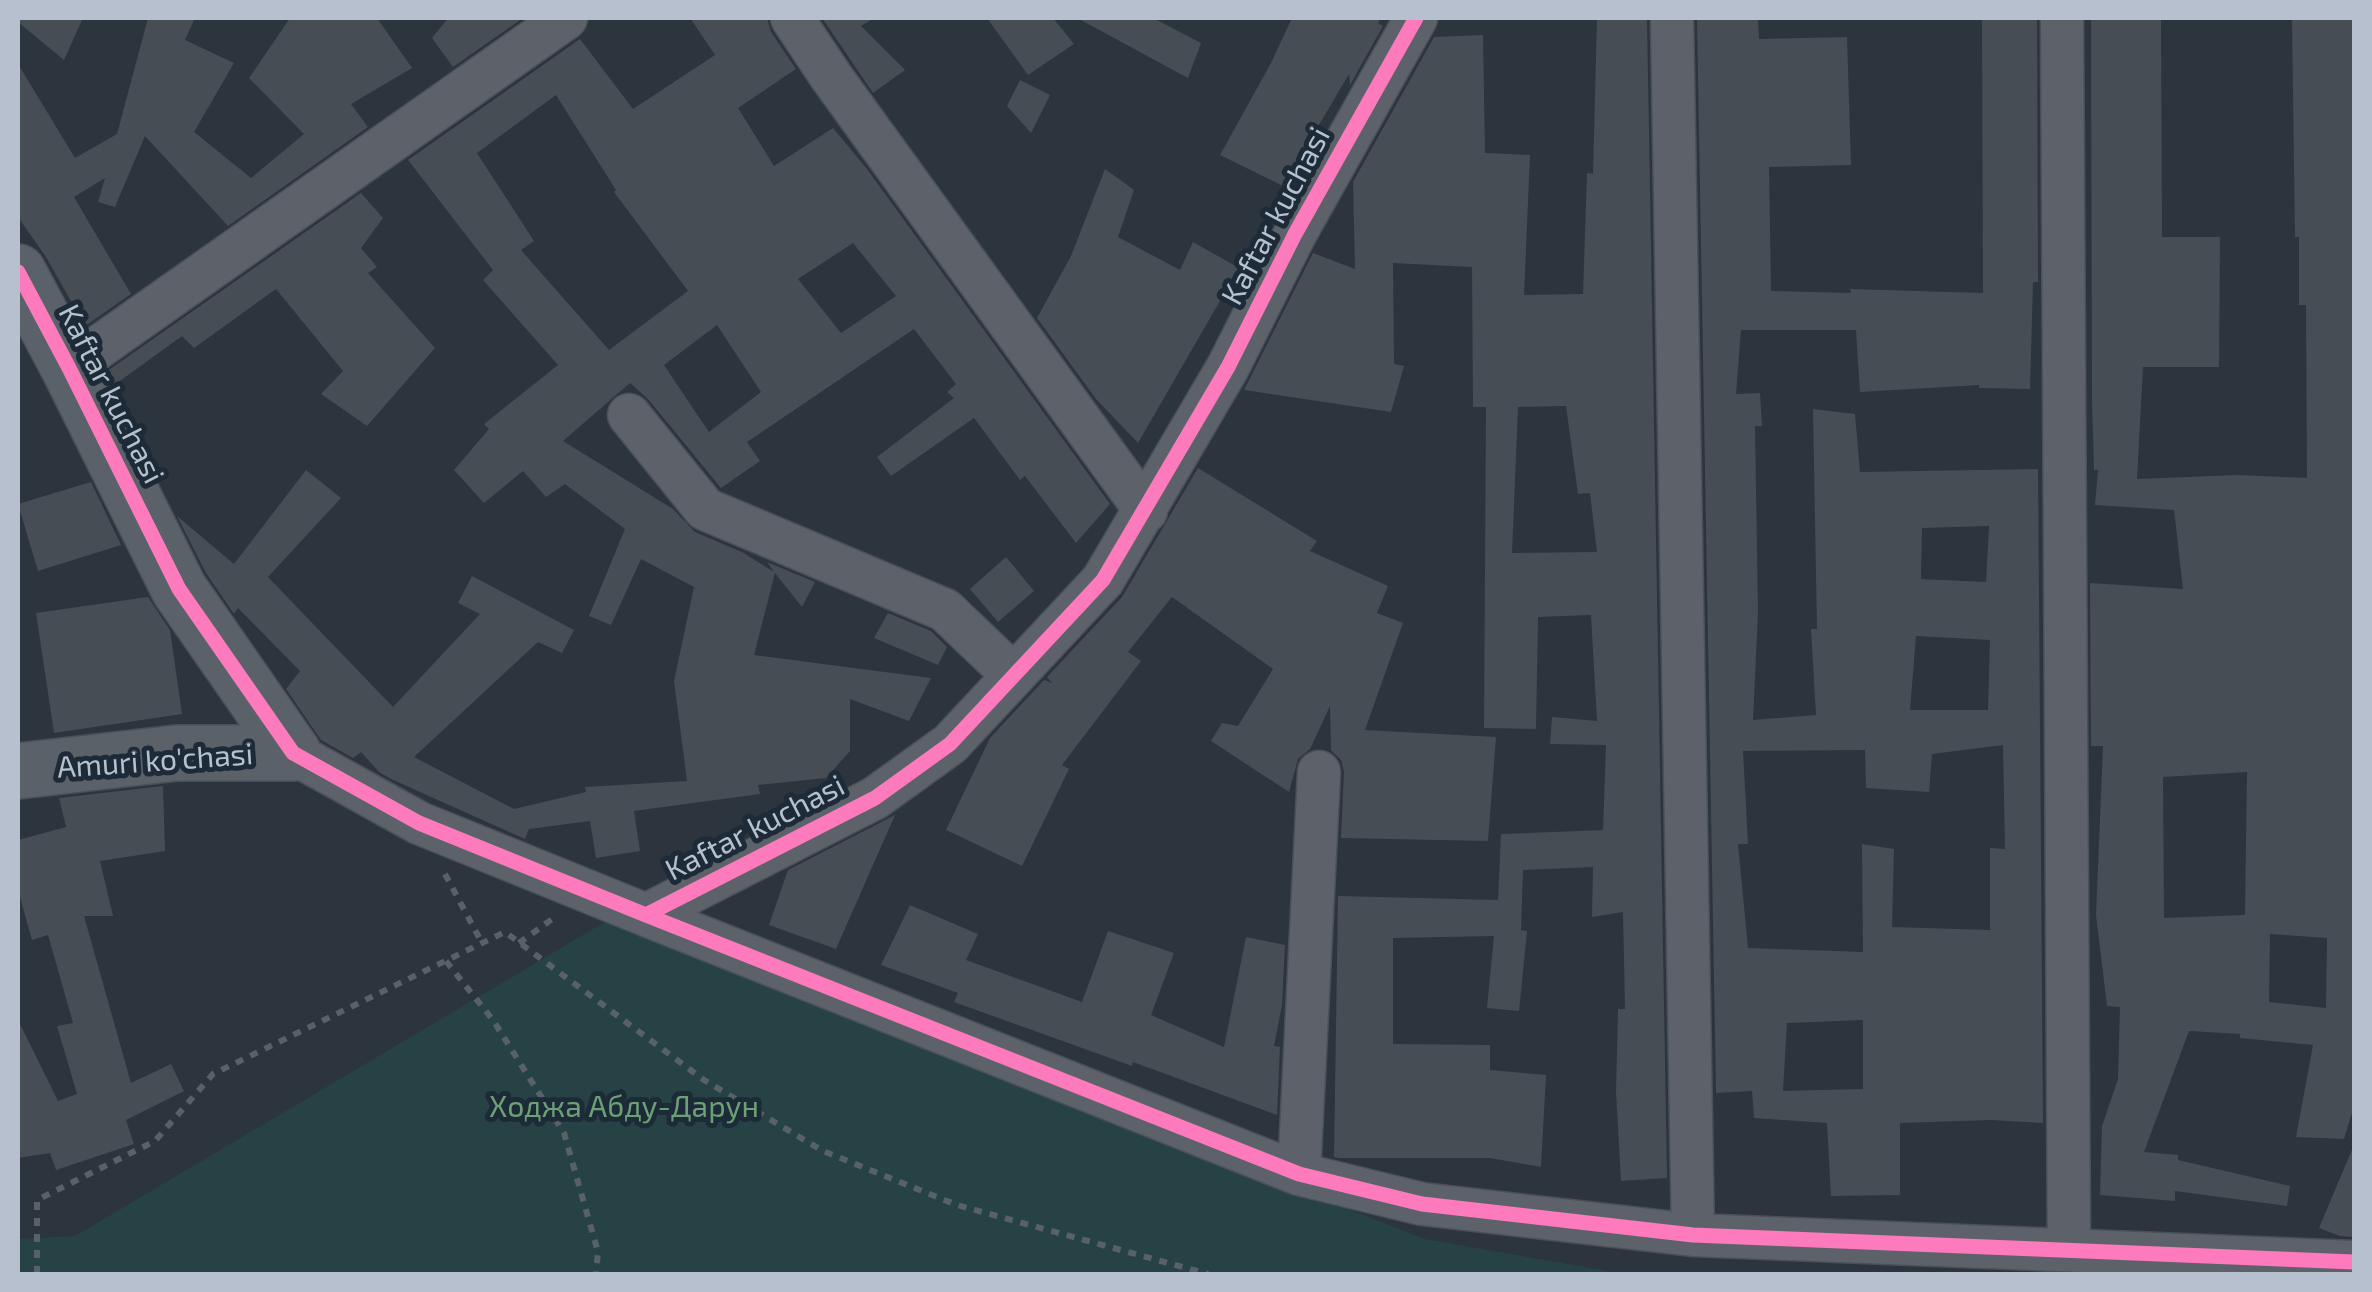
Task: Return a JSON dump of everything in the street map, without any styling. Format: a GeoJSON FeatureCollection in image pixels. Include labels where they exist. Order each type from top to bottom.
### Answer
{"type":"FeatureCollection","features":[{"type":"Feature","properties":{"kind":"street"},"geometry":{"type":"LineString","coordinates":[[70,368],[566,18]]}},
{"type":"Feature","properties":{"kind":"street"},"geometry":{"type":"LineString","coordinates":[[792,18],[1146,511]]}},
{"type":"Feature","properties":{"kind":"street","name":"Kaftar kuchasi"},"geometry":{"type":"LineString","coordinates":[[18,272],[179,589],[292,752],[418,823],[646,914],[875,798],[950,744],[1103,580],[1228,367],[1295,234],[1416,18]]}},
{"type":"Feature","properties":{"kind":"street"},"geometry":{"type":"LineString","coordinates":[[1672,18],[1693,1235]]}},
{"type":"Feature","properties":{"kind":"street"},"geometry":{"type":"LineString","coordinates":[[2062,18],[2069,1250]]}},
{"type":"Feature","properties":{"kind":"street"},"geometry":{"type":"LineString","coordinates":[[629,415],[705,508],[945,610],[1012,674]]}},
{"type":"Feature","properties":{"kind":"street","name":"Amuri ko'chasi"},"geometry":{"type":"LineString","coordinates":[[18,771],[177,754],[292,752]]}},
{"type":"Feature","properties":{"kind":"street"},"geometry":{"type":"LineString","coordinates":[[1299,1174],[1319,772]]}},
{"type":"Feature","properties":{"kind":"street"},"geometry":{"type":"LineString","coordinates":[[646,914],[1299,1174],[1422,1204],[1693,1235],[2354,1262]]}},
{"type":"Feature","properties":{"kind":"path"},"geometry":{"type":"LineString","coordinates":[[418,823],[482,944]]}},
{"type":"Feature","properties":{"kind":"path"},"geometry":{"type":"LineString","coordinates":[[37,1274],[37,1200],[156,1141],[213,1074],[504,932],[704,1080],[822,1151],[957,1205],[1208,1274]]}},
{"type":"Feature","properties":{"kind":"path"},"geometry":{"type":"LineString","coordinates":[[446,961],[493,1020],[564,1133],[598,1252],[596,1274]]}},
{"type":"Feature","properties":{"kind":"green space","name":"Ходжа Абду-Дарун"},"geometry":{"type":"Polygon","coordinates":[[[608,920],[1425,1239],[1625,1274],[18,1274],[18,1239],[75,1236],[608,920]]]}},
{"type":"Feature","properties":{"kind":"building"},"geometry":{"type":"Polygon","coordinates":[[[18,18],[83,18],[64,60],[18,18]]]}},
{"type":"Feature","properties":{"kind":"building"},"geometry":{"type":"Polygon","coordinates":[[[148,18],[195,18],[185,40],[234,63],[194,132],[251,178],[304,134],[249,78],[290,18],[377,18],[412,68],[351,104],[368,127],[228,226],[145,136],[115,207],[98,202],[105,178],[74,197],[131,294],[85,326],[18,217],[18,64],[75,158],[117,134],[148,18]]]}},
{"type":"Feature","properties":{"kind":"building"},"geometry":{"type":"Polygon","coordinates":[[[448,18],[523,18],[453,67],[432,38],[448,18]]]}},
{"type":"Feature","properties":{"kind":"building"},"geometry":{"type":"Polygon","coordinates":[[[690,18],[767,18],[771,32],[796,69],[738,108],[774,166],[833,128],[867,169],[1110,504],[1076,543],[1025,476],[1020,480],[974,418],[891,476],[877,457],[954,398],[947,392],[956,384],[914,329],[747,442],[760,461],[721,488],[648,399],[630,383],[563,441],[673,509],[695,532],[742,552],[774,572],[767,562],[815,582],[802,607],[775,573],[754,655],[931,678],[909,721],[850,699],[850,751],[826,778],[758,785],[760,794],[634,811],[640,851],[596,858],[590,821],[529,829],[525,839],[391,779],[361,752],[353,758],[321,740],[286,689],[300,671],[238,608],[234,614],[206,573],[177,516],[234,564],[306,470],[341,498],[268,577],[393,707],[480,614],[458,603],[472,576],[574,630],[562,653],[538,642],[414,757],[514,809],[586,792],[585,787],[687,781],[674,681],[694,587],[641,559],[611,625],[589,616],[625,529],[565,484],[546,497],[523,471],[484,503],[454,470],[489,429],[484,424],[558,365],[483,280],[493,270],[408,160],[580,39],[633,109],[715,55],[690,18]],[[556,95],[477,153],[534,241],[521,250],[609,350],[688,291],[614,192],[556,95]],[[853,243],[798,279],[841,333],[896,296],[853,243]],[[717,325],[664,365],[709,432],[761,392],[717,325]]]}},
{"type":"Feature","properties":{"kind":"building"},"geometry":{"type":"Polygon","coordinates":[[[822,18],[874,18],[861,26],[905,70],[873,93],[822,18]]]}},
{"type":"Feature","properties":{"kind":"building"},"geometry":{"type":"Polygon","coordinates":[[[987,18],[1053,18],[1074,44],[1028,75],[987,18]]]}},
{"type":"Feature","properties":{"kind":"building"},"geometry":{"type":"Polygon","coordinates":[[[1077,18],[1153,18],[1201,43],[1188,78],[1077,18]]]}},
{"type":"Feature","properties":{"kind":"building"},"geometry":{"type":"Polygon","coordinates":[[[1292,18],[1381,18],[1378,23],[1383,26],[1350,85],[1349,74],[1283,186],[1220,155],[1292,18]]]}},
{"type":"Feature","properties":{"kind":"building"},"geometry":{"type":"Polygon","coordinates":[[[1597,18],[1647,18],[1667,1178],[1621,1181],[1616,1092],[1618,1009],[1625,1009],[1623,912],[1592,917],[1593,867],[1523,870],[1521,930],[1527,931],[1519,1011],[1487,1008],[1494,936],[1393,938],[1393,1044],[1490,1045],[1490,1070],[1546,1075],[1541,1167],[1490,1158],[1334,1157],[1338,896],[1498,900],[1501,834],[1603,830],[1606,745],[1550,744],[1552,717],[1597,721],[1591,615],[1538,617],[1536,729],[1484,728],[1486,407],[1473,407],[1472,267],[1393,263],[1394,364],[1404,366],[1391,412],[1244,390],[1313,253],[1355,269],[1353,182],[1434,37],[1483,35],[1485,153],[1530,155],[1524,295],[1583,294],[1587,173],[1593,174],[1597,18]],[[1566,406],[1518,407],[1512,553],[1597,552],[1590,493],[1578,494],[1566,406]]]}},
{"type":"Feature","properties":{"kind":"building"},"geometry":{"type":"Polygon","coordinates":[[[1697,18],[1758,18],[1759,39],[1847,37],[1851,165],[1769,167],[1771,291],[1983,293],[1982,18],[2037,18],[2038,282],[2033,282],[2030,389],[1979,385],[1860,392],[1856,330],[1741,330],[1736,394],[1760,393],[1762,426],[1755,426],[1758,613],[1753,720],[1816,715],[1811,629],[1817,629],[1813,409],[1855,414],[1860,472],[2038,469],[2043,1123],[1900,1123],[1900,1195],[1831,1196],[1827,1123],[1754,1118],[1752,1091],[1716,1093],[1697,18]],[[1989,526],[1922,528],[1921,579],[1986,582],[1989,526]],[[1916,636],[1910,710],[1988,710],[1990,640],[1916,636]],[[2003,745],[1932,754],[1929,792],[1866,788],[1865,750],[1743,751],[1748,844],[1738,844],[1748,948],[1863,952],[1862,844],[1894,849],[1892,927],[1990,930],[1990,848],[2005,849],[2003,745]],[[1863,1020],[1787,1023],[1783,1091],[1863,1089],[1863,1020]]]}},
{"type":"Feature","properties":{"kind":"building"},"geometry":{"type":"Polygon","coordinates":[[[2091,18],[2161,18],[2162,237],[2220,237],[2219,367],[2143,367],[2137,479],[2237,475],[2307,478],[2306,305],[2299,305],[2299,237],[2295,237],[2292,18],[2354,18],[2354,1106],[2344,1139],[2296,1137],[2313,1045],[2189,1031],[2144,1152],[2178,1155],[2178,1160],[2290,1186],[2287,1206],[2175,1191],[2175,1201],[2100,1195],[2102,1126],[2118,1079],[2120,1007],[2107,1006],[2096,915],[2103,746],[2091,746],[2090,583],[2183,589],[2174,510],[2095,505],[2098,470],[2094,470],[2091,18]],[[2247,772],[2163,777],[2164,918],[2245,915],[2247,772]],[[2270,934],[2269,1002],[2326,1008],[2327,938],[2270,934]]]}},
{"type":"Feature","properties":{"kind":"building"},"geometry":{"type":"Polygon","coordinates":[[[1020,80],[1050,95],[1031,133],[1007,106],[1020,80]]]}},
{"type":"Feature","properties":{"kind":"building"},"geometry":{"type":"Polygon","coordinates":[[[1105,169],[1134,190],[1118,237],[1180,270],[1193,242],[1239,268],[1138,443],[1096,399],[1037,318],[1071,256],[1105,169]]]}},
{"type":"Feature","properties":{"kind":"building"},"geometry":{"type":"Polygon","coordinates":[[[361,193],[383,218],[361,248],[377,267],[368,273],[435,348],[367,426],[321,394],[343,371],[276,289],[194,348],[182,336],[113,386],[106,372],[361,193]]]}},
{"type":"Feature","properties":{"kind":"building"},"geometry":{"type":"Polygon","coordinates":[[[1198,468],[1317,541],[1310,551],[1388,586],[1377,613],[1403,623],[1365,730],[1496,737],[1488,841],[1341,838],[1344,772],[1341,760],[1331,750],[1330,706],[1310,749],[1298,759],[1289,792],[1211,741],[1222,723],[1238,726],[1273,669],[1172,597],[1128,652],[1141,661],[1062,765],[1069,769],[1022,866],[946,830],[990,738],[1044,680],[1052,683],[1047,677],[1122,597],[1198,468]]]}},
{"type":"Feature","properties":{"kind":"building"},"geometry":{"type":"Polygon","coordinates":[[[91,482],[121,545],[38,571],[18,504],[91,482]]]}},
{"type":"Feature","properties":{"kind":"building"},"geometry":{"type":"Polygon","coordinates":[[[1006,557],[1034,591],[998,622],[970,589],[1006,557]]]}},
{"type":"Feature","properties":{"kind":"building"},"geometry":{"type":"Polygon","coordinates":[[[148,597],[170,630],[182,714],[54,733],[36,613],[148,597]]]}},
{"type":"Feature","properties":{"kind":"building"},"geometry":{"type":"Polygon","coordinates":[[[888,613],[931,631],[947,647],[938,665],[874,638],[888,613]]]}},
{"type":"Feature","properties":{"kind":"building"},"geometry":{"type":"Polygon","coordinates":[[[163,786],[165,851],[100,861],[113,916],[84,916],[131,1083],[171,1064],[184,1091],[126,1120],[134,1144],[56,1170],[50,1153],[18,1158],[18,1020],[58,1101],[77,1094],[57,1026],[73,1023],[48,935],[32,940],[18,890],[18,840],[66,827],[59,798],[163,786]]]}},
{"type":"Feature","properties":{"kind":"building"},"geometry":{"type":"Polygon","coordinates":[[[895,815],[836,949],[769,925],[788,870],[895,815]]]}},
{"type":"Feature","properties":{"kind":"building"},"geometry":{"type":"Polygon","coordinates":[[[910,905],[978,934],[966,960],[1082,1002],[1108,931],[1174,953],[1151,1015],[1224,1047],[1246,937],[1285,945],[1282,1005],[1274,1046],[1280,1047],[1277,1115],[954,1002],[958,993],[881,965],[910,905]]]}},
{"type":"Feature","properties":{"kind":"building"},"geometry":{"type":"Polygon","coordinates":[[[2354,1145],[2354,1237],[2340,1236],[2319,1228],[2354,1145]]]}},
{"type":"Feature","properties":{"kind":"cycle path"},"geometry":{"type":"LineString","coordinates":[[18,272],[179,589],[293,753],[419,823],[646,915],[875,798],[950,744],[1103,580],[1228,367],[1295,234],[1416,18]]}},
{"type":"Feature","properties":{"kind":"cycle path"},"geometry":{"type":"LineString","coordinates":[[646,915],[1299,1174],[1422,1204],[1693,1235],[2354,1262]]}}]}
